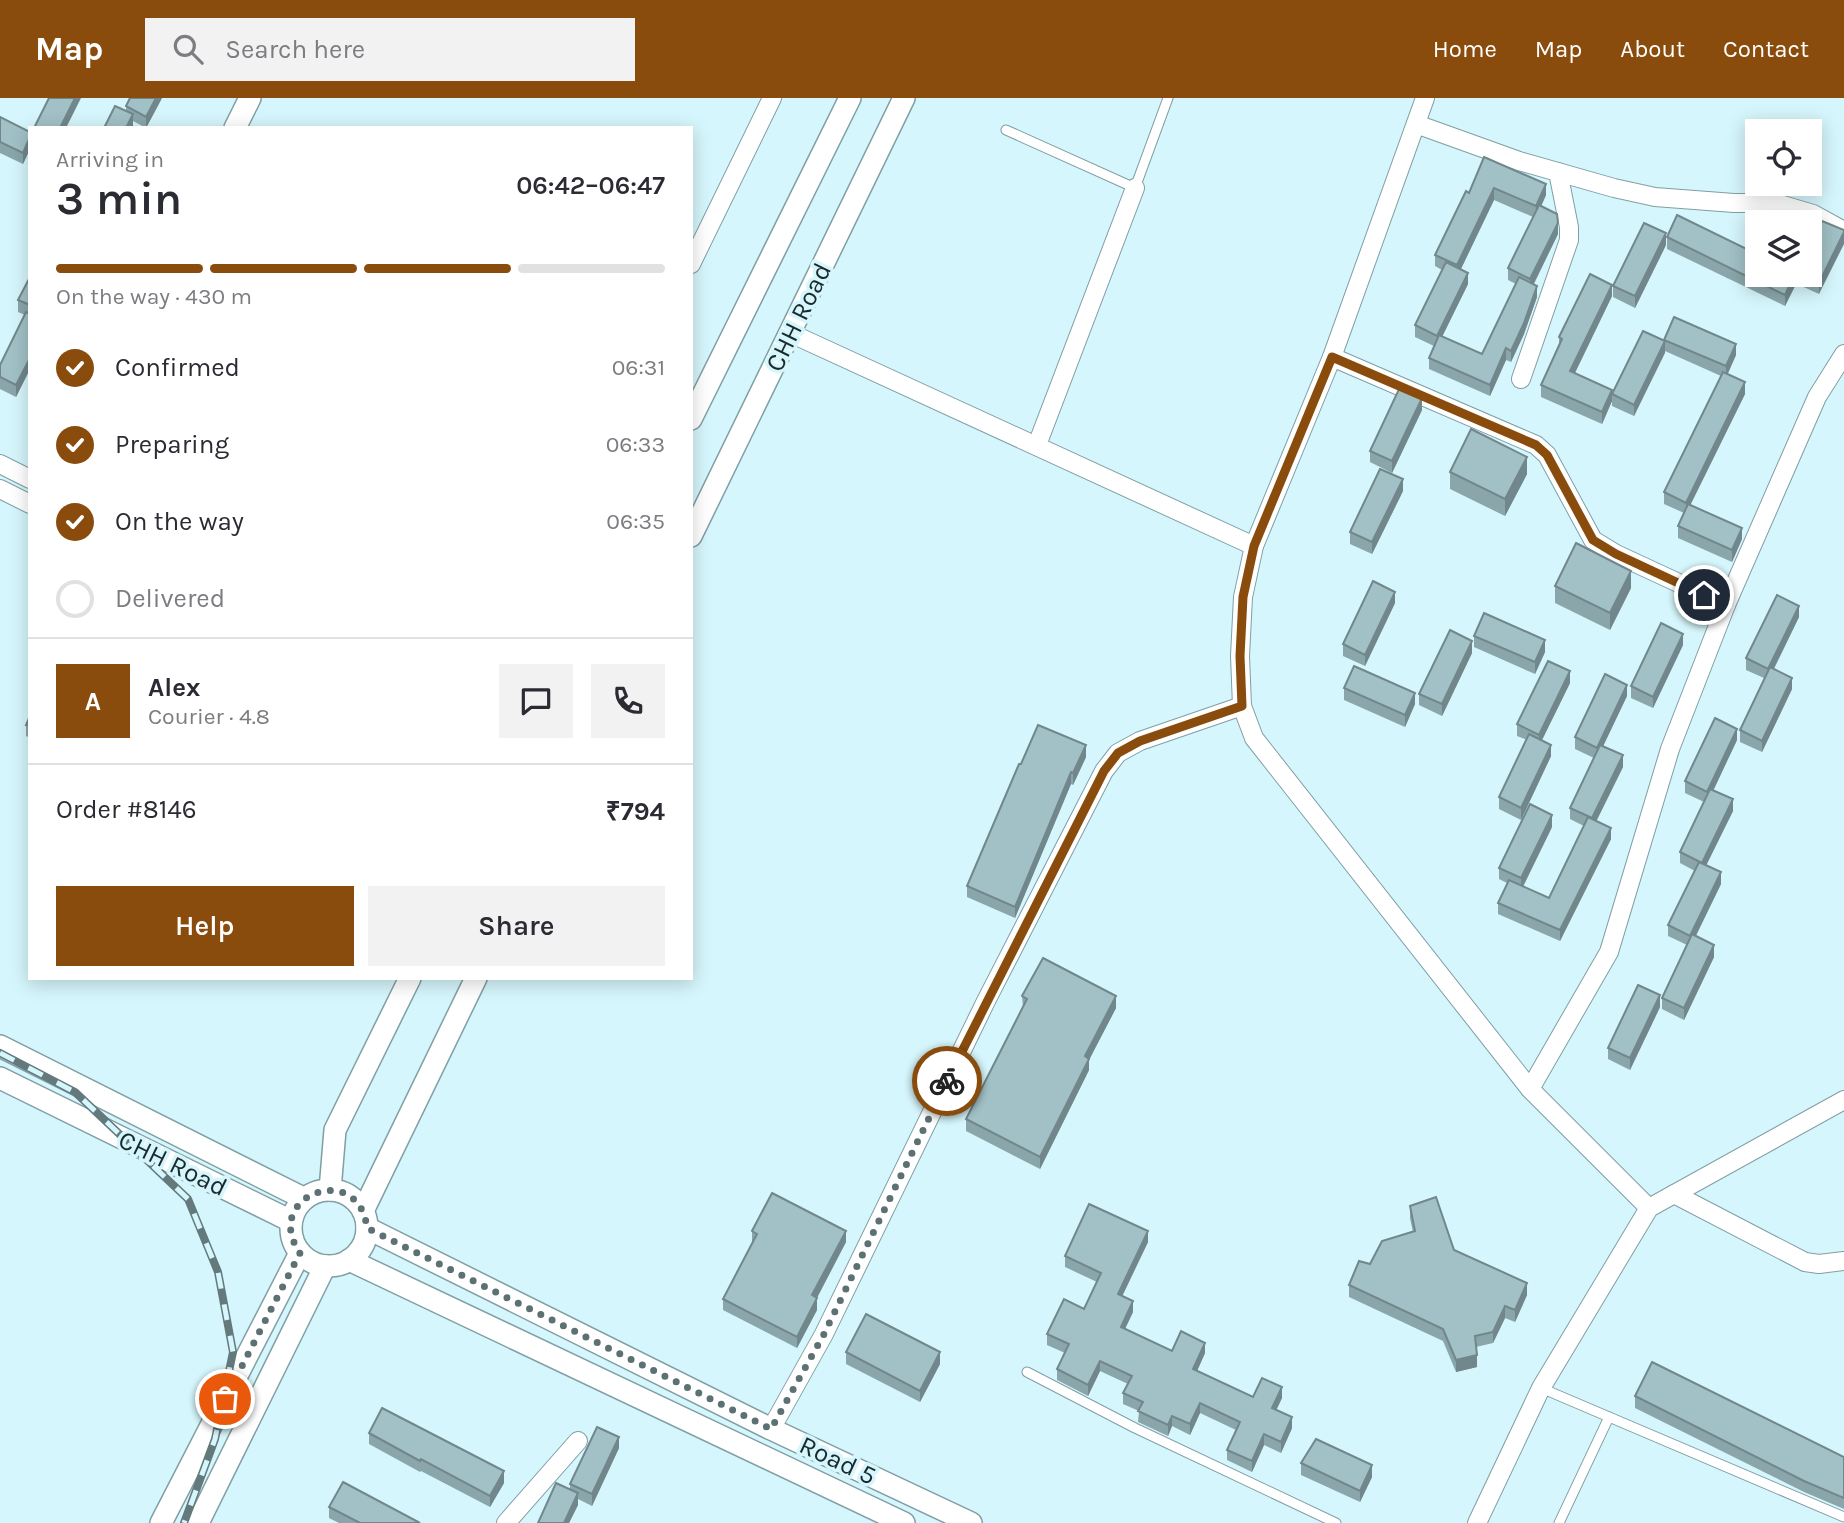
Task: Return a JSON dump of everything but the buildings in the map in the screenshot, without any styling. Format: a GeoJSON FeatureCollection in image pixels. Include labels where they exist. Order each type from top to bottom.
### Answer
{"type":"FeatureCollection","features":[{"type":"Feature","properties":{"kind":"street"},"geometry":{"type":"LineString","coordinates":[[235,126],[250,98]]}},
{"type":"Feature","properties":{"kind":"street"},"geometry":{"type":"LineString","coordinates":[[693,260],[772,98]]}},
{"type":"Feature","properties":{"kind":"street"},"geometry":{"type":"LineString","coordinates":[[693,415],[850,98]]}},
{"type":"Feature","properties":{"kind":"street","name":"CHH Road"},"geometry":{"type":"LineString","coordinates":[[693,532],[904,98]]}},
{"type":"Feature","properties":{"kind":"street"},"geometry":{"type":"LineString","coordinates":[[1426,98],[1332,357],[1254,546],[1243,597],[1240,656],[1242,706],[1254,738],[1530,1089],[1649,1208]]}},
{"type":"Feature","properties":{"kind":"street"},"geometry":{"type":"LineString","coordinates":[[1416,124],[1518,161],[1656,197],[1776,203],[1813,214],[1844,231]]}},
{"type":"Feature","properties":{"kind":"street"},"geometry":{"type":"LineString","coordinates":[[1521,379],[1569,240],[1558,172]]}},
{"type":"Feature","properties":{"kind":"street"},"geometry":{"type":"LineString","coordinates":[[1037,445],[1135,188]]}},
{"type":"Feature","properties":{"kind":"street"},"geometry":{"type":"LineString","coordinates":[[790,333],[1254,546]]}},
{"type":"Feature","properties":{"kind":"street"},"geometry":{"type":"LineString","coordinates":[[1530,1089],[1609,953],[1670,748],[1726,605],[1817,397],[1844,354]]}},
{"type":"Feature","properties":{"kind":"street"},"geometry":{"type":"LineString","coordinates":[[1332,357],[1536,445],[1547,455],[1593,540],[1616,554],[1726,605]]}},
{"type":"Feature","properties":{"kind":"street"},"geometry":{"type":"LineString","coordinates":[[0,464],[28,477]]}},
{"type":"Feature","properties":{"kind":"street"},"geometry":{"type":"LineString","coordinates":[[0,489],[28,503]]}},
{"type":"Feature","properties":{"kind":"street"},"geometry":{"type":"LineString","coordinates":[[771,1429],[824,1334],[986,1001],[1104,771],[1118,753],[1140,741],[1242,706]]}},
{"type":"Feature","properties":{"kind":"street"},"geometry":{"type":"LineString","coordinates":[[330,1190],[335,1130],[409,980]]}},
{"type":"Feature","properties":{"kind":"street"},"geometry":{"type":"LineString","coordinates":[[365,1220],[350,1196],[330,1190],[321,1191],[303,1198],[291,1221],[292,1237],[300,1253],[312,1262],[325,1266],[338,1265],[359,1251],[365,1240],[365,1220],[475,980]]}},
{"type":"Feature","properties":{"kind":"street","name":"CHH Road"},"geometry":{"type":"LineString","coordinates":[[0,1046],[303,1198]]}},
{"type":"Feature","properties":{"kind":"street","name":"CHH Road"},"geometry":{"type":"LineString","coordinates":[[0,1078],[291,1221]]}},
{"type":"Feature","properties":{"kind":"street"},"geometry":{"type":"LineString","coordinates":[[1477,1523],[1541,1388],[1649,1208],[1844,1100]]}},
{"type":"Feature","properties":{"kind":"street"},"geometry":{"type":"LineString","coordinates":[[1674,1194],[1805,1262],[1819,1264],[1844,1261]]}},
{"type":"Feature","properties":{"kind":"street","name":"Road 5"},"geometry":{"type":"LineString","coordinates":[[365,1220],[771,1429],[971,1523]]}},
{"type":"Feature","properties":{"kind":"street"},"geometry":{"type":"LineString","coordinates":[[160,1523],[300,1253]]}},
{"type":"Feature","properties":{"kind":"street","name":"Road 5"},"geometry":{"type":"LineString","coordinates":[[349,1260],[904,1523]]}},
{"type":"Feature","properties":{"kind":"street"},"geometry":{"type":"LineString","coordinates":[[198,1523],[325,1266]]}},
{"type":"Feature","properties":{"kind":"street"},"geometry":{"type":"LineString","coordinates":[[506,1523],[578,1441]]}},
{"type":"Feature","properties":{"kind":"lane"},"geometry":{"type":"LineString","coordinates":[[1006,130],[1135,188],[1168,98]]}},
{"type":"Feature","properties":{"kind":"lane"},"geometry":{"type":"LineString","coordinates":[[1027,1372],[1135,1428],[1336,1523]]}},
{"type":"Feature","properties":{"kind":"lane"},"geometry":{"type":"LineString","coordinates":[[1541,1388],[1844,1517]]}},
{"type":"Feature","properties":{"kind":"lane"},"geometry":{"type":"LineString","coordinates":[[1559,1523],[1609,1417]]}},
{"type":"Feature","properties":{"kind":"railway"},"geometry":{"type":"LineString","coordinates":[[0,1053],[75,1092],[188,1199],[218,1272],[233,1352],[215,1439],[184,1523]]}},
{"type":"Feature","properties":{"kind":"way so far"},"geometry":{"type":"LineString","coordinates":[[225,1399],[300,1253],[292,1237],[291,1221],[294,1212],[303,1198],[330,1190],[350,1196],[358,1203],[366,1219],[367,1228],[771,1429],[824,1334],[947,1081]]}},
{"type":"Feature","properties":{"kind":"route"},"geometry":{"type":"LineString","coordinates":[[947,1081],[1104,771],[1118,753],[1140,741],[1242,706],[1240,656],[1243,597],[1254,546],[1332,357],[1536,445],[1547,455],[1593,540],[1616,554],[1704,595]]}}]}
